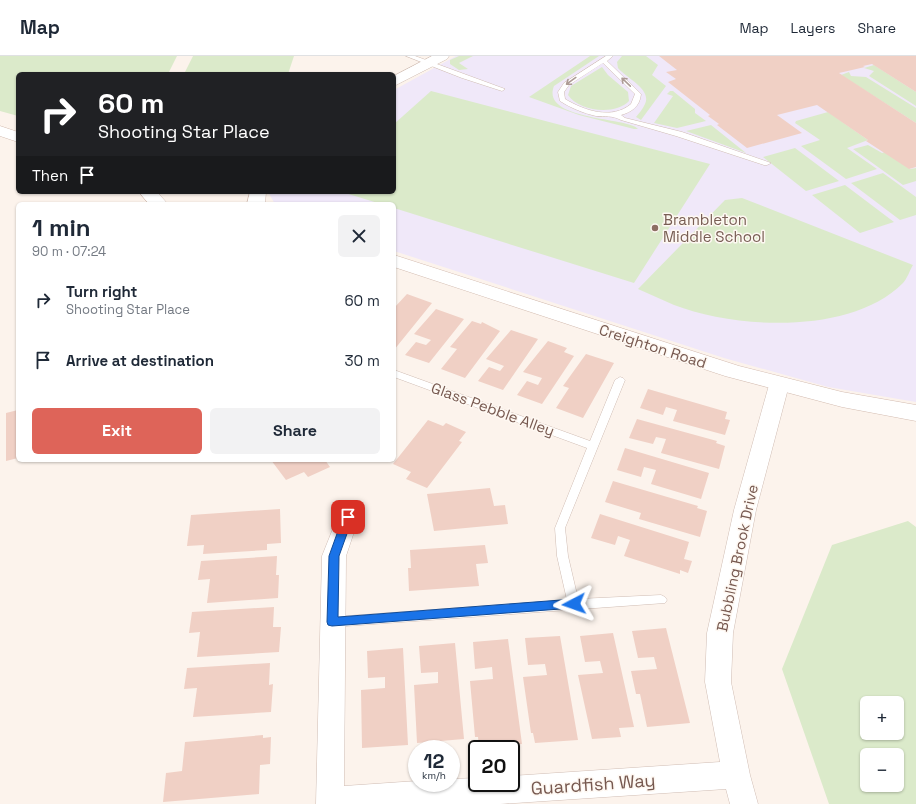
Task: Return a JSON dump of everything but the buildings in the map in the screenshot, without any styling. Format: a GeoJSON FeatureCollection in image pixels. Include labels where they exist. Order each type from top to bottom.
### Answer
{"type":"FeatureCollection","features":[{"type":"Feature","properties":{"kind":"street"},"geometry":{"type":"LineString","coordinates":[[396,81],[442,56]]}},
{"type":"Feature","properties":{"kind":"street"},"geometry":{"type":"LineString","coordinates":[[0,131],[16,136]]}},
{"type":"Feature","properties":{"kind":"street","name":"Creighton Road"},"geometry":{"type":"LineString","coordinates":[[396,262],[709,364],[779,385],[823,396],[916,413]]}},
{"type":"Feature","properties":{"kind":"street","name":"Bubbling Brook Drive"},"geometry":{"type":"LineString","coordinates":[[744,804],[736,774],[718,682],[720,633],[746,510],[779,385]]}},
{"type":"Feature","properties":{"kind":"street"},"geometry":{"type":"LineString","coordinates":[[330,802],[334,556],[348,517]]}},
{"type":"Feature","properties":{"kind":"street","name":"Guardfish Way"},"geometry":{"type":"LineString","coordinates":[[330,802],[736,774]]}},
{"type":"Feature","properties":{"kind":"lane"},"geometry":{"type":"LineString","coordinates":[[409,56],[502,89]]}},
{"type":"Feature","properties":{"kind":"lane"},"geometry":{"type":"LineString","coordinates":[[606,58],[638,94],[638,101],[634,107],[613,113],[599,114],[572,106],[562,100],[561,92],[566,84],[606,58]]}},
{"type":"Feature","properties":{"kind":"lane"},"geometry":{"type":"LineString","coordinates":[[613,113],[623,119],[678,134],[767,163]]}},
{"type":"Feature","properties":{"kind":"lane","name":"Glass Pebble Alley"},"geometry":{"type":"LineString","coordinates":[[396,374],[593,446]]}},
{"type":"Feature","properties":{"kind":"lane"},"geometry":{"type":"LineString","coordinates":[[574,604],[566,577],[560,541],[560,528],[620,380]]}},
{"type":"Feature","properties":{"kind":"lane"},"geometry":{"type":"LineString","coordinates":[[332,622],[574,604],[661,600]]}},
{"type":"Feature","properties":{"kind":"shaded area","name":"Brambleton Middle School"},"geometry":{"type":"Polygon","coordinates":[[[456,56],[916,56],[916,402],[828,387],[724,358],[396,252],[396,202],[274,202],[269,194],[396,194],[396,89],[456,56]]]}},
{"type":"Feature","properties":{"kind":"green space"},"geometry":{"type":"Polygon","coordinates":[[[0,56],[177,56],[169,72],[16,72],[16,115],[0,111],[0,56]]]}},
{"type":"Feature","properties":{"kind":"green space"},"geometry":{"type":"Polygon","coordinates":[[[193,56],[294,56],[289,72],[185,72],[193,56]]]}},
{"type":"Feature","properties":{"kind":"green space"},"geometry":{"type":"Polygon","coordinates":[[[459,56],[473,56],[459,63],[468,69],[459,70],[450,64],[450,60],[459,56]]]}},
{"type":"Feature","properties":{"kind":"green space"},"geometry":{"type":"Polygon","coordinates":[[[590,56],[599,56],[554,86],[553,97],[560,106],[572,112],[632,125],[638,129],[579,115],[529,97],[590,56]]]}},
{"type":"Feature","properties":{"kind":"green space"},"geometry":{"type":"Polygon","coordinates":[[[622,56],[646,56],[658,65],[652,75],[666,86],[641,120],[636,117],[645,104],[645,93],[618,68],[617,62],[622,56]]]}},
{"type":"Feature","properties":{"kind":"green space"},"geometry":{"type":"Polygon","coordinates":[[[874,65],[916,92],[916,106],[869,76],[874,71],[864,68],[874,65]]]}},
{"type":"Feature","properties":{"kind":"green space"},"geometry":{"type":"Polygon","coordinates":[[[602,67],[608,75],[628,92],[629,101],[623,106],[615,109],[597,110],[580,105],[568,95],[571,86],[602,67]]]}},
{"type":"Feature","properties":{"kind":"green space"},"geometry":{"type":"Polygon","coordinates":[[[849,72],[851,76],[866,77],[916,108],[916,123],[841,75],[849,72]]]}},
{"type":"Feature","properties":{"kind":"green space"},"geometry":{"type":"Polygon","coordinates":[[[431,91],[710,164],[634,283],[396,209],[396,202],[374,202],[348,194],[396,194],[396,122],[431,91]]]}},
{"type":"Feature","properties":{"kind":"green space"},"geometry":{"type":"Polygon","coordinates":[[[670,91],[673,91],[695,109],[695,113],[706,121],[677,128],[654,123],[673,96],[667,94],[670,91]]]}},
{"type":"Feature","properties":{"kind":"green space"},"geometry":{"type":"Polygon","coordinates":[[[828,112],[868,140],[847,148],[877,169],[846,179],[801,146],[820,140],[795,123],[796,121],[828,112]]]}},
{"type":"Feature","properties":{"kind":"green space"},"geometry":{"type":"Polygon","coordinates":[[[711,125],[746,153],[686,131],[711,125]]]}},
{"type":"Feature","properties":{"kind":"green space"},"geometry":{"type":"Polygon","coordinates":[[[868,145],[882,153],[885,152],[910,169],[916,168],[916,181],[903,185],[853,149],[868,145]]]}},
{"type":"Feature","properties":{"kind":"green space"},"geometry":{"type":"Polygon","coordinates":[[[795,148],[839,181],[806,191],[763,157],[795,148]]]}},
{"type":"Feature","properties":{"kind":"green space"},"geometry":{"type":"Polygon","coordinates":[[[883,173],[916,197],[916,215],[900,220],[851,183],[883,173]]]}},
{"type":"Feature","properties":{"kind":"green space"},"geometry":{"type":"Polygon","coordinates":[[[845,185],[894,222],[860,233],[812,195],[845,185]]]}},
{"type":"Feature","properties":{"kind":"green space"},"geometry":{"type":"Polygon","coordinates":[[[742,198],[913,265],[903,283],[881,300],[854,312],[824,319],[793,322],[760,322],[729,319],[700,313],[674,305],[638,289],[725,200],[742,198]]]}},
{"type":"Feature","properties":{"kind":"green space"},"geometry":{"type":"Polygon","coordinates":[[[908,521],[916,527],[916,804],[829,804],[782,669],[832,545],[908,521]]]}},
{"type":"Feature","properties":{"kind":"place","name":"Brambleton Middle School"},"geometry":{"type":"Point","coordinates":[655,228]}},
{"type":"Feature","properties":{"kind":"route"},"geometry":{"type":"LineString","coordinates":[[348,517],[334,556],[332,622],[574,604]]}}]}
